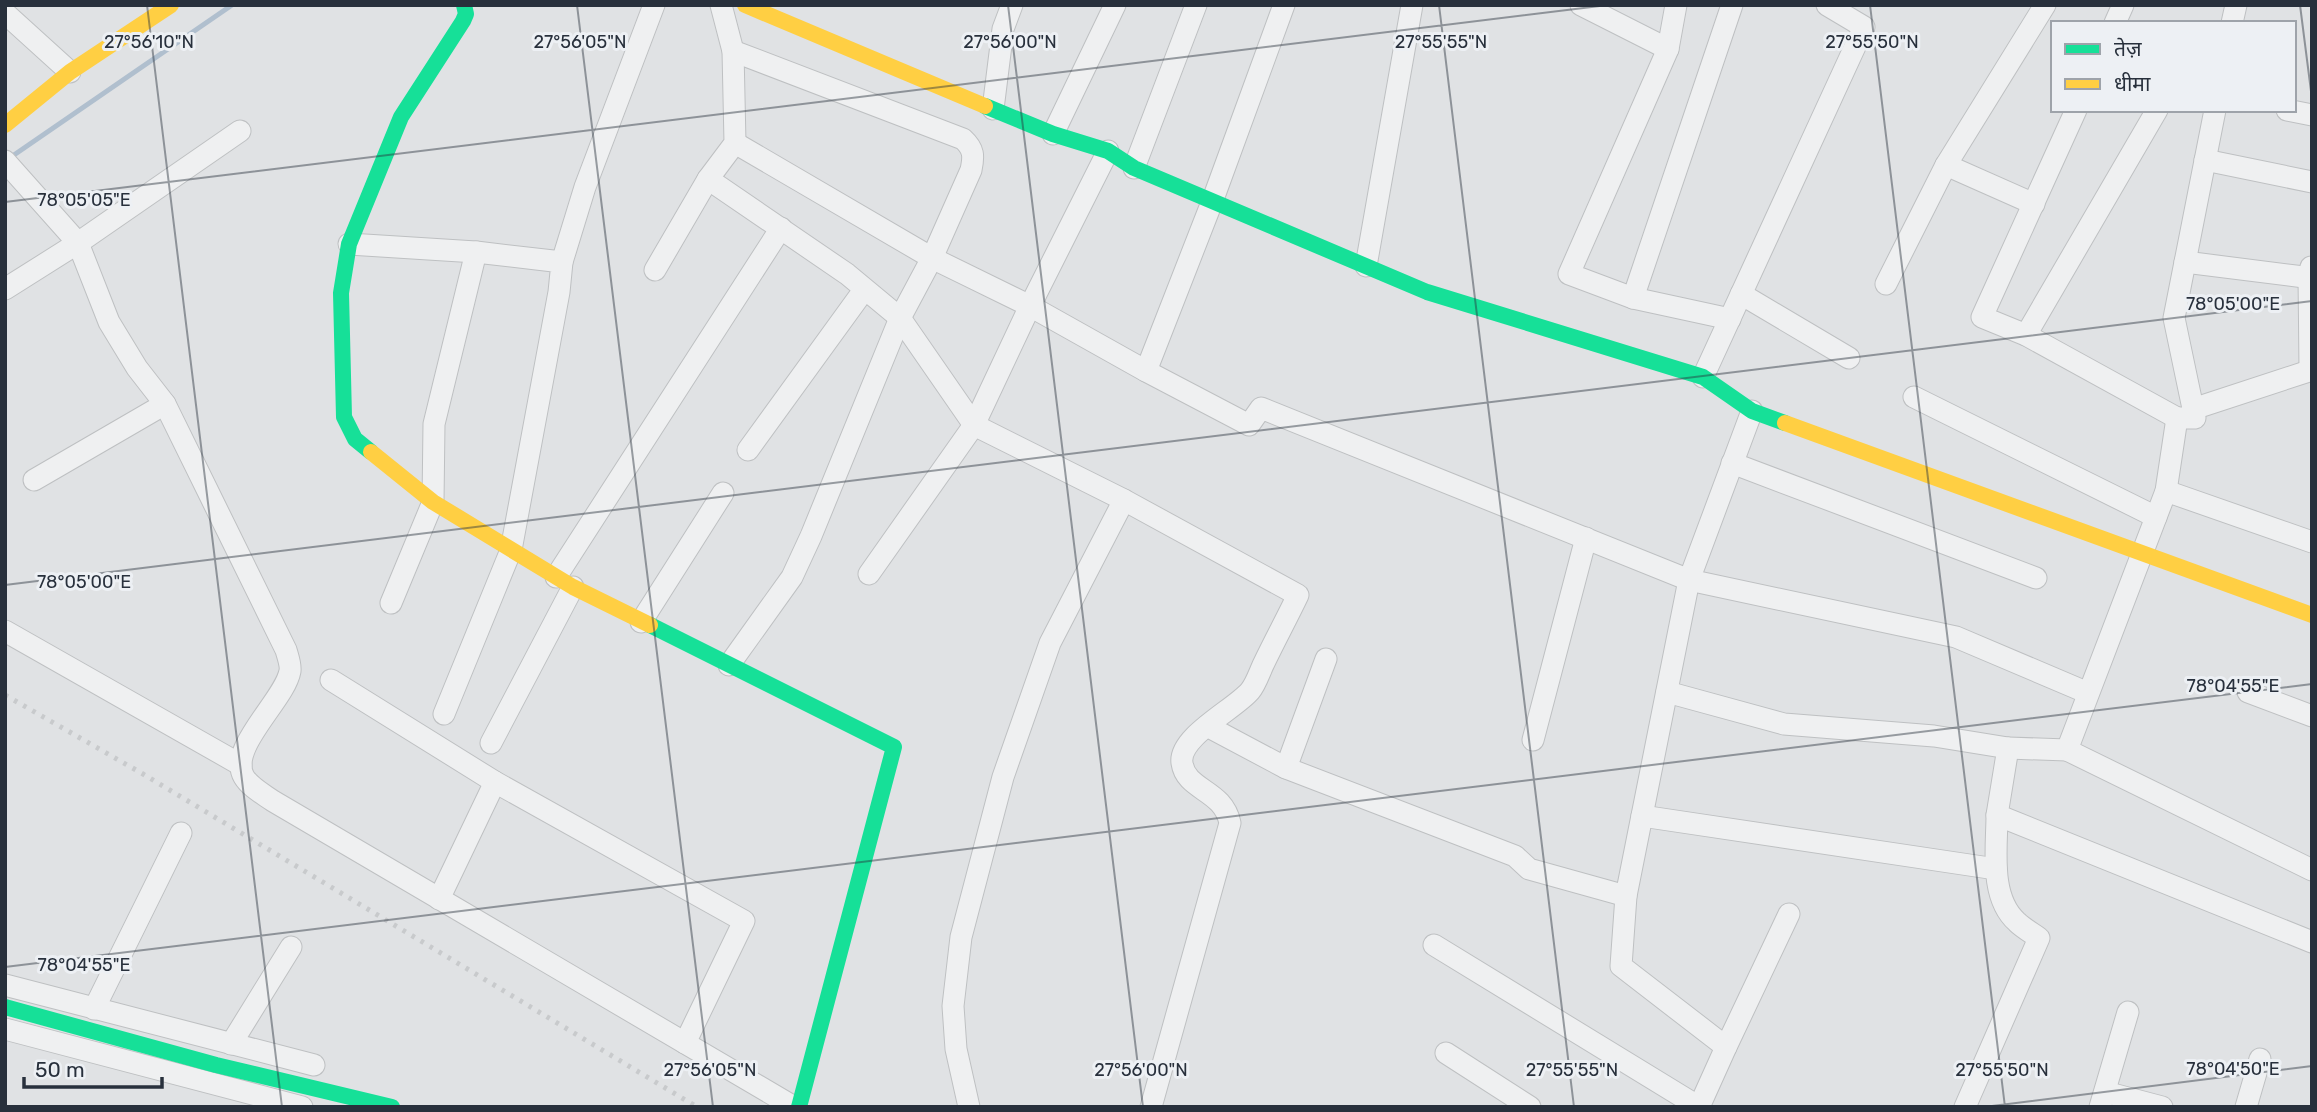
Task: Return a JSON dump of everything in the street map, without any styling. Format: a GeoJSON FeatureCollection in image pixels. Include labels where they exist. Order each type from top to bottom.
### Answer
{"type":"FeatureCollection","features":[{"type":"Feature","properties":{"kind":"main road"},"geometry":{"type":"LineString","coordinates":[[5,125],[69,72],[171,5]]}},
{"type":"Feature","properties":{"kind":"main road"},"geometry":{"type":"LineString","coordinates":[[464,5],[466,15],[463,21],[401,117],[349,244],[341,293],[345,417],[355,439],[433,502],[564,582],[894,747],[796,1107]]}},
{"type":"Feature","properties":{"kind":"main road"},"geometry":{"type":"LineString","coordinates":[[745,5],[798,15],[993,109],[1053,134],[1108,151],[1134,168],[1427,292],[1703,377],[1752,411],[2312,615]]}},
{"type":"Feature","properties":{"kind":"main road"},"geometry":{"type":"LineString","coordinates":[[5,1007],[216,1065],[392,1107]]}},
{"type":"Feature","properties":{"kind":"street"},"geometry":{"type":"LineString","coordinates":[[444,714],[511,550],[559,292],[562,261],[585,187],[654,5]]}},
{"type":"Feature","properties":{"kind":"street"},"geometry":{"type":"LineString","coordinates":[[655,270],[708,180],[735,143],[733,51],[721,5]]}},
{"type":"Feature","properties":{"kind":"street"},"geometry":{"type":"LineString","coordinates":[[993,109],[1003,29],[1012,5]]}},
{"type":"Feature","properties":{"kind":"street"},"geometry":{"type":"LineString","coordinates":[[1053,134],[1115,5]]}},
{"type":"Feature","properties":{"kind":"street"},"geometry":{"type":"LineString","coordinates":[[1134,168],[1196,5]]}},
{"type":"Feature","properties":{"kind":"street"},"geometry":{"type":"LineString","coordinates":[[1146,371],[1284,5]]}},
{"type":"Feature","properties":{"kind":"street"},"geometry":{"type":"LineString","coordinates":[[1366,266],[1412,5]]}},
{"type":"Feature","properties":{"kind":"street"},"geometry":{"type":"LineString","coordinates":[[1581,5],[1668,49]]}},
{"type":"Feature","properties":{"kind":"street"},"geometry":{"type":"LineString","coordinates":[[1676,5],[1668,49],[1569,274],[1633,298],[1730,319]]}},
{"type":"Feature","properties":{"kind":"street"},"geometry":{"type":"LineString","coordinates":[[1633,298],[1732,5]]}},
{"type":"Feature","properties":{"kind":"street"},"geometry":{"type":"LineString","coordinates":[[1703,377],[1864,27],[1827,5]]}},
{"type":"Feature","properties":{"kind":"street"},"geometry":{"type":"LineString","coordinates":[[1886,284],[1946,165],[2045,5]]}},
{"type":"Feature","properties":{"kind":"street"},"geometry":{"type":"LineString","coordinates":[[2116,21],[2123,5]]}},
{"type":"Feature","properties":{"kind":"street"},"geometry":{"type":"LineString","coordinates":[[5,13],[69,72]]}},
{"type":"Feature","properties":{"kind":"street"},"geometry":{"type":"LineString","coordinates":[[729,665],[792,577],[900,318],[932,258],[974,158],[971,147],[963,139],[733,51]]}},
{"type":"Feature","properties":{"kind":"street"},"geometry":{"type":"LineString","coordinates":[[2075,112],[1982,317],[2026,335],[2185,413],[2311,370],[2311,272],[2185,262]]}},
{"type":"Feature","properties":{"kind":"street"},"geometry":{"type":"LineString","coordinates":[[2026,335],[2156,112]]}},
{"type":"Feature","properties":{"kind":"street"},"geometry":{"type":"LineString","coordinates":[[2067,750],[2166,491],[2185,413],[2174,318],[2215,112]]}},
{"type":"Feature","properties":{"kind":"street"},"geometry":{"type":"LineString","coordinates":[[5,289],[78,243],[240,131]]}},
{"type":"Feature","properties":{"kind":"street"},"geometry":{"type":"LineString","coordinates":[[735,143],[932,258],[1030,306],[1250,425],[1261,408],[1689,580],[1956,637],[2088,693]]}},
{"type":"Feature","properties":{"kind":"street"},"geometry":{"type":"LineString","coordinates":[[869,574],[974,425],[1108,151]]}},
{"type":"Feature","properties":{"kind":"street"},"geometry":{"type":"LineString","coordinates":[[2205,160],[2312,182]]}},
{"type":"Feature","properties":{"kind":"street"},"geometry":{"type":"LineString","coordinates":[[8,163],[78,243],[108,322],[137,368],[165,404],[286,650],[291,668],[286,684],[245,745],[242,775],[273,801],[796,1107]]}},
{"type":"Feature","properties":{"kind":"street"},"geometry":{"type":"LineString","coordinates":[[1946,165],[2034,204]]}},
{"type":"Feature","properties":{"kind":"street"},"geometry":{"type":"LineString","coordinates":[[708,180],[847,274],[900,318],[974,425],[1124,500],[1298,595],[1250,691],[1185,748],[1181,761],[1187,777],[1220,801],[1230,823],[1151,1107]]}},
{"type":"Feature","properties":{"kind":"street"},"geometry":{"type":"LineString","coordinates":[[491,743],[564,582],[780,228]]}},
{"type":"Feature","properties":{"kind":"street"},"geometry":{"type":"LineString","coordinates":[[349,244],[476,252],[562,261]]}},
{"type":"Feature","properties":{"kind":"street"},"geometry":{"type":"LineString","coordinates":[[391,603],[433,502],[434,424],[476,252]]}},
{"type":"Feature","properties":{"kind":"street"},"geometry":{"type":"LineString","coordinates":[[748,450],[864,290]]}},
{"type":"Feature","properties":{"kind":"street"},"geometry":{"type":"LineString","coordinates":[[1741,294],[1849,358]]}},
{"type":"Feature","properties":{"kind":"street"},"geometry":{"type":"LineString","coordinates":[[1914,397],[2156,517]]}},
{"type":"Feature","properties":{"kind":"street"},"geometry":{"type":"LineString","coordinates":[[34,480],[165,404]]}},
{"type":"Feature","properties":{"kind":"street"},"geometry":{"type":"LineString","coordinates":[[1727,1046],[1621,966],[1626,896],[1689,580],[1752,411]]}},
{"type":"Feature","properties":{"kind":"street"},"geometry":{"type":"LineString","coordinates":[[1732,463],[2036,578]]}},
{"type":"Feature","properties":{"kind":"street"},"geometry":{"type":"LineString","coordinates":[[2166,491],[2312,542]]}},
{"type":"Feature","properties":{"kind":"street"},"geometry":{"type":"LineString","coordinates":[[641,622],[723,493]]}},
{"type":"Feature","properties":{"kind":"street"},"geometry":{"type":"LineString","coordinates":[[969,1107],[956,1049],[953,1006],[961,937],[1003,777],[1050,643],[1124,500]]}},
{"type":"Feature","properties":{"kind":"street"},"geometry":{"type":"LineString","coordinates":[[1533,740],[1586,538]]}},
{"type":"Feature","properties":{"kind":"street"},"geometry":{"type":"LineString","coordinates":[[5,631],[241,765]]}},
{"type":"Feature","properties":{"kind":"street"},"geometry":{"type":"LineString","coordinates":[[1286,768],[1326,659]]}},
{"type":"Feature","properties":{"kind":"street"},"geometry":{"type":"LineString","coordinates":[[331,680],[495,782],[744,921],[685,1043]]}},
{"type":"Feature","properties":{"kind":"street"},"geometry":{"type":"LineString","coordinates":[[1667,692],[1784,724],[1934,736],[2008,748],[2067,750],[2312,870]]}},
{"type":"Feature","properties":{"kind":"street"},"geometry":{"type":"LineString","coordinates":[[2248,692],[2312,716]]}},
{"type":"Feature","properties":{"kind":"street"},"geometry":{"type":"LineString","coordinates":[[1207,726],[1286,768],[1515,856],[1529,869],[1626,896]]}},
{"type":"Feature","properties":{"kind":"street"},"geometry":{"type":"LineString","coordinates":[[1965,1107],[2039,938],[2015,920],[2001,896],[1996,869],[1997,815],[2008,748]]}},
{"type":"Feature","properties":{"kind":"street"},"geometry":{"type":"LineString","coordinates":[[439,899],[495,782]]}},
{"type":"Feature","properties":{"kind":"street"},"geometry":{"type":"LineString","coordinates":[[1997,815],[2312,942]]}},
{"type":"Feature","properties":{"kind":"street"},"geometry":{"type":"LineString","coordinates":[[1642,816],[1996,869]]}},
{"type":"Feature","properties":{"kind":"street"},"geometry":{"type":"LineString","coordinates":[[94,1009],[181,833]]}},
{"type":"Feature","properties":{"kind":"street"},"geometry":{"type":"LineString","coordinates":[[1434,945],[1699,1107],[1789,914]]}},
{"type":"Feature","properties":{"kind":"street"},"geometry":{"type":"LineString","coordinates":[[231,1044],[291,947]]}},
{"type":"Feature","properties":{"kind":"street"},"geometry":{"type":"LineString","coordinates":[[5,985],[314,1065]]}},
{"type":"Feature","properties":{"kind":"street"},"geometry":{"type":"LineString","coordinates":[[2128,1012],[2102,1099],[2162,1107]]}},
{"type":"Feature","properties":{"kind":"street"},"geometry":{"type":"LineString","coordinates":[[5,1029],[302,1107]]}},
{"type":"Feature","properties":{"kind":"street"},"geometry":{"type":"LineString","coordinates":[[1446,1053],[1530,1107]]}},
{"type":"Feature","properties":{"kind":"street"},"geometry":{"type":"LineString","coordinates":[[2246,1107],[2260,1059]]}},
{"type":"Feature","properties":{"kind":"waterway"},"geometry":{"type":"LineString","coordinates":[[11,157],[232,5]]}},
{"type":"Feature","properties":{"kind":"railway"},"geometry":{"type":"LineString","coordinates":[[5,695],[143,774],[697,1107]]}},
{"type":"Feature","properties":{"kind":"traffic: fast"},"geometry":{"type":"LineString","coordinates":[[371,452],[355,439],[344,417],[341,293],[349,244],[401,117],[463,21],[466,14],[464,5]]}},
{"type":"Feature","properties":{"kind":"traffic: fast"},"geometry":{"type":"LineString","coordinates":[[985,106],[1053,134],[1108,151],[1134,168],[1427,292],[1703,377],[1752,411],[1785,423]]}},
{"type":"Feature","properties":{"kind":"traffic: fast"},"geometry":{"type":"LineString","coordinates":[[650,625],[894,747],[799,1107]]}},
{"type":"Feature","properties":{"kind":"traffic: fast"},"geometry":{"type":"LineString","coordinates":[[5,1007],[216,1065],[392,1107]]}},
{"type":"Feature","properties":{"kind":"traffic: slow"},"geometry":{"type":"LineString","coordinates":[[5,125],[70,72],[171,5]]}},
{"type":"Feature","properties":{"kind":"traffic: slow"},"geometry":{"type":"LineString","coordinates":[[745,5],[985,106]]}},
{"type":"Feature","properties":{"kind":"traffic: slow"},"geometry":{"type":"LineString","coordinates":[[1785,423],[2312,615]]}},
{"type":"Feature","properties":{"kind":"traffic: slow"},"geometry":{"type":"LineString","coordinates":[[371,452],[433,502],[573,587],[650,625]]}}]}
